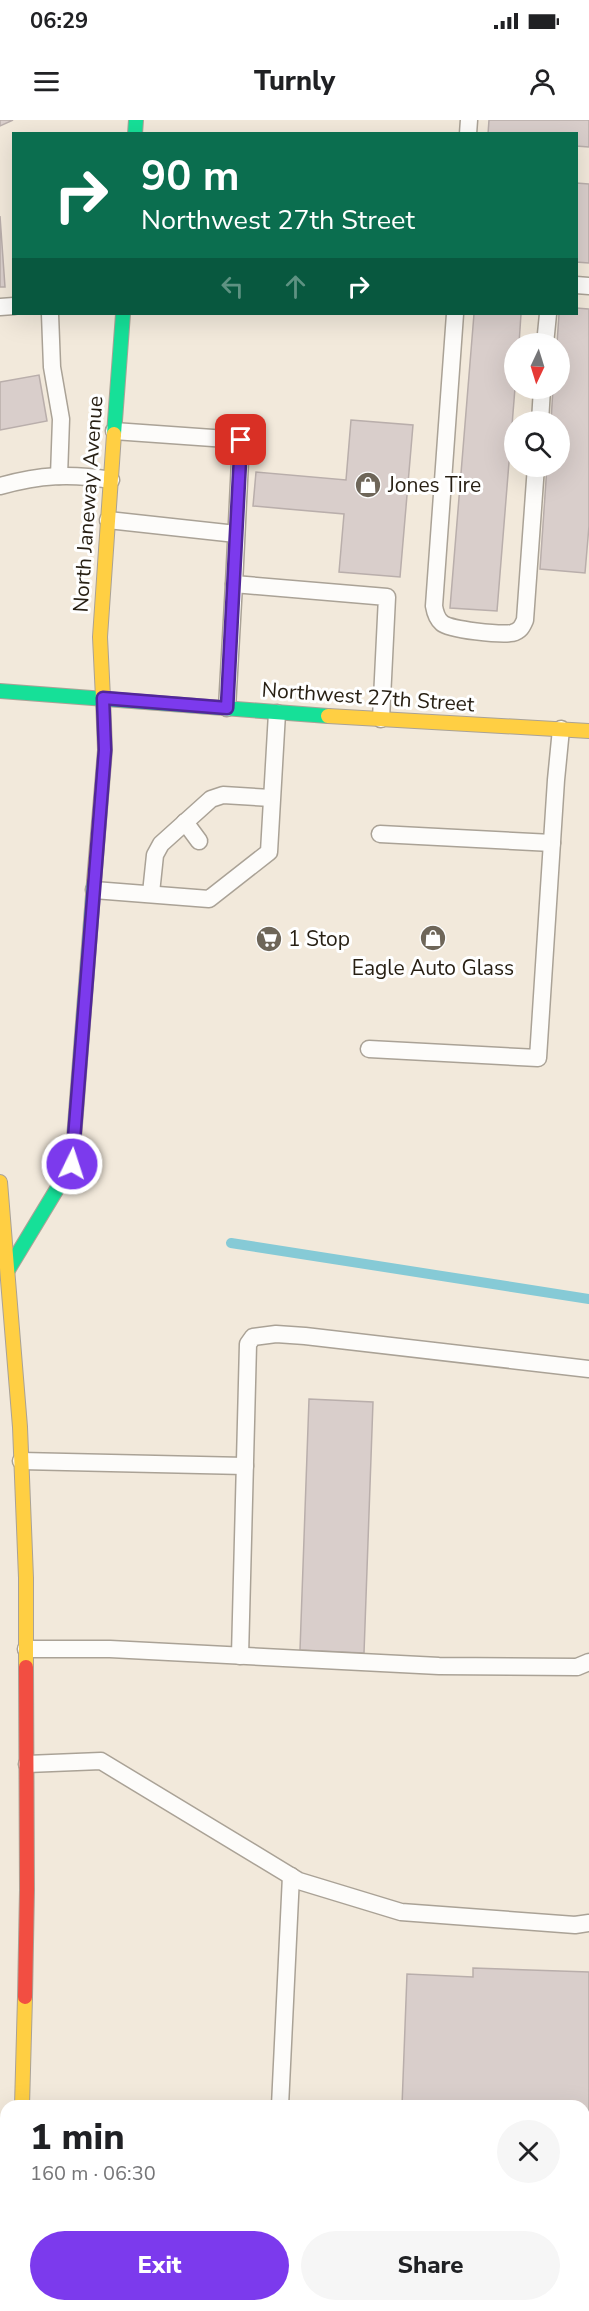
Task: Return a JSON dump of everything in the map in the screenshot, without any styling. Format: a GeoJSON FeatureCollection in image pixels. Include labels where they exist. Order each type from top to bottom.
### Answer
{"type":"FeatureCollection","features":[{"type":"Feature","properties":{"kind":"main road","name":"North Janeway Avenue"},"geometry":{"type":"LineString","coordinates":[[8,1270],[72,1164],[105,750],[100,637],[123,315]]}},
{"type":"Feature","properties":{"kind":"main road","name":"Northwest 27th Street"},"geometry":{"type":"LineString","coordinates":[[0,691],[277,713],[589,731]]}},
{"type":"Feature","properties":{"kind":"main road"},"geometry":{"type":"LineString","coordinates":[[0,1182],[21,1461],[26,1578],[27,1890],[22,2100]]}},
{"type":"Feature","properties":{"kind":"lane"},"geometry":{"type":"LineString","coordinates":[[50,315],[52,367],[61,418],[59,476]]}},
{"type":"Feature","properties":{"kind":"lane"},"geometry":{"type":"LineString","coordinates":[[455,315],[434,606],[441,622],[450,627],[513,633],[522,628],[525,620],[535,477]]}},
{"type":"Feature","properties":{"kind":"lane"},"geometry":{"type":"LineString","coordinates":[[546,333],[548,315]]}},
{"type":"Feature","properties":{"kind":"lane"},"geometry":{"type":"LineString","coordinates":[[114,431],[241,440],[227,708]]}},
{"type":"Feature","properties":{"kind":"lane"},"geometry":{"type":"LineString","coordinates":[[0,486],[31,477],[82,475],[111,480]]}},
{"type":"Feature","properties":{"kind":"lane"},"geometry":{"type":"LineString","coordinates":[[108,520],[236,534]]}},
{"type":"Feature","properties":{"kind":"lane"},"geometry":{"type":"LineString","coordinates":[[234,584],[387,597],[381,719]]}},
{"type":"Feature","properties":{"kind":"lane"},"geometry":{"type":"LineString","coordinates":[[94,890],[209,898],[228,875],[269,852],[277,713]]}},
{"type":"Feature","properties":{"kind":"lane"},"geometry":{"type":"LineString","coordinates":[[369,1049],[538,1058],[561,729]]}},
{"type":"Feature","properties":{"kind":"lane"},"geometry":{"type":"LineString","coordinates":[[151,893],[155,855],[161,844],[211,799],[223,795],[271,798]]}},
{"type":"Feature","properties":{"kind":"lane"},"geometry":{"type":"LineString","coordinates":[[185,822],[199,841]]}},
{"type":"Feature","properties":{"kind":"lane"},"geometry":{"type":"LineString","coordinates":[[380,834],[552,843]]}},
{"type":"Feature","properties":{"kind":"lane"},"geometry":{"type":"LineString","coordinates":[[240,1656],[248,1344],[253,1337],[276,1334],[305,1336],[589,1369]]}},
{"type":"Feature","properties":{"kind":"lane"},"geometry":{"type":"LineString","coordinates":[[21,1461],[245,1466]]}},
{"type":"Feature","properties":{"kind":"lane"},"geometry":{"type":"LineString","coordinates":[[26,1649],[110,1649],[439,1666],[577,1668],[589,1662]]}},
{"type":"Feature","properties":{"kind":"lane"},"geometry":{"type":"LineString","coordinates":[[27,1764],[101,1761],[299,1881],[401,1912],[575,1925],[589,1923]]}},
{"type":"Feature","properties":{"kind":"lane"},"geometry":{"type":"LineString","coordinates":[[280,2100],[291,1876]]}},
{"type":"Feature","properties":{"kind":"building"},"geometry":{"type":"Polygon","coordinates":[[[0,120],[13,120],[0,126],[0,120]]]}},
{"type":"Feature","properties":{"kind":"building"},"geometry":{"type":"Polygon","coordinates":[[[489,120],[589,120],[589,147],[578,146],[578,132],[488,132],[489,120]]]}},
{"type":"Feature","properties":{"kind":"building"},"geometry":{"type":"Polygon","coordinates":[[[578,183],[589,184],[589,263],[578,262],[578,183]]]}},
{"type":"Feature","properties":{"kind":"building"},"geometry":{"type":"Polygon","coordinates":[[[0,216],[5,287],[0,287],[0,216]]]}},
{"type":"Feature","properties":{"kind":"building"},"geometry":{"type":"Polygon","coordinates":[[[578,308],[589,309],[589,526],[585,573],[540,569],[546,477],[570,477],[570,411],[552,411],[552,399],[570,399],[570,333],[558,333],[559,315],[578,315],[578,308]]]}},
{"type":"Feature","properties":{"kind":"building"},"geometry":{"type":"Polygon","coordinates":[[[474,315],[521,315],[520,333],[504,333],[504,399],[514,399],[513,411],[504,411],[504,477],[508,477],[497,611],[450,608],[474,315]]]}},
{"type":"Feature","properties":{"kind":"building"},"geometry":{"type":"Polygon","coordinates":[[[39,375],[47,421],[0,430],[0,382],[39,375]]]}},
{"type":"Feature","properties":{"kind":"building"},"geometry":{"type":"Polygon","coordinates":[[[351,420],[413,425],[400,577],[339,572],[344,514],[253,506],[256,472],[346,480],[351,420]]]}},
{"type":"Feature","properties":{"kind":"building"},"geometry":{"type":"Polygon","coordinates":[[[309,1399],[373,1402],[364,1653],[300,1650],[309,1399]]]}},
{"type":"Feature","properties":{"kind":"building"},"geometry":{"type":"Polygon","coordinates":[[[473,1968],[589,1972],[589,2100],[402,2100],[407,1974],[473,1977],[473,1968]]]}},
{"type":"Feature","properties":{"kind":"waterway"},"geometry":{"type":"LineString","coordinates":[[231,1243],[589,1299]]}},
{"type":"Feature","properties":{"kind":"traffic: fast"},"geometry":{"type":"LineString","coordinates":[[135,132],[136,120]]}},
{"type":"Feature","properties":{"kind":"traffic: fast"},"geometry":{"type":"LineString","coordinates":[[114,434],[123,315]]}},
{"type":"Feature","properties":{"kind":"traffic: fast"},"geometry":{"type":"LineString","coordinates":[[0,691],[328,716]]}},
{"type":"Feature","properties":{"kind":"traffic: fast"},"geometry":{"type":"LineString","coordinates":[[8,1270],[72,1164],[94,882]]}},
{"type":"Feature","properties":{"kind":"traffic: slow"},"geometry":{"type":"LineString","coordinates":[[103,698],[100,637],[114,434]]}},
{"type":"Feature","properties":{"kind":"traffic: slow"},"geometry":{"type":"LineString","coordinates":[[94,882],[105,750],[103,698]]}},
{"type":"Feature","properties":{"kind":"traffic: slow"},"geometry":{"type":"LineString","coordinates":[[328,716],[589,731]]}},
{"type":"Feature","properties":{"kind":"traffic: slow"},"geometry":{"type":"LineString","coordinates":[[0,1182],[20,1427],[26,1578],[26,1667]]}},
{"type":"Feature","properties":{"kind":"traffic: slow"},"geometry":{"type":"LineString","coordinates":[[22,2100],[25,1997]]}},
{"type":"Feature","properties":{"kind":"traffic: jam"},"geometry":{"type":"LineString","coordinates":[[25,1997],[26,1667]]}},
{"type":"Feature","properties":{"kind":"place","name":"Jones Tire"},"geometry":{"type":"Point","coordinates":[368,485]}},
{"type":"Feature","properties":{"kind":"place","name":"Eagle Auto Glass"},"geometry":{"type":"Point","coordinates":[433,938]}},
{"type":"Feature","properties":{"kind":"place","name":"1 Stop"},"geometry":{"type":"Point","coordinates":[269,939]}},
{"type":"Feature","properties":{"kind":"route"},"geometry":{"type":"LineString","coordinates":[[72,1164],[105,750],[103,698],[227,708],[241,440]]}}]}
